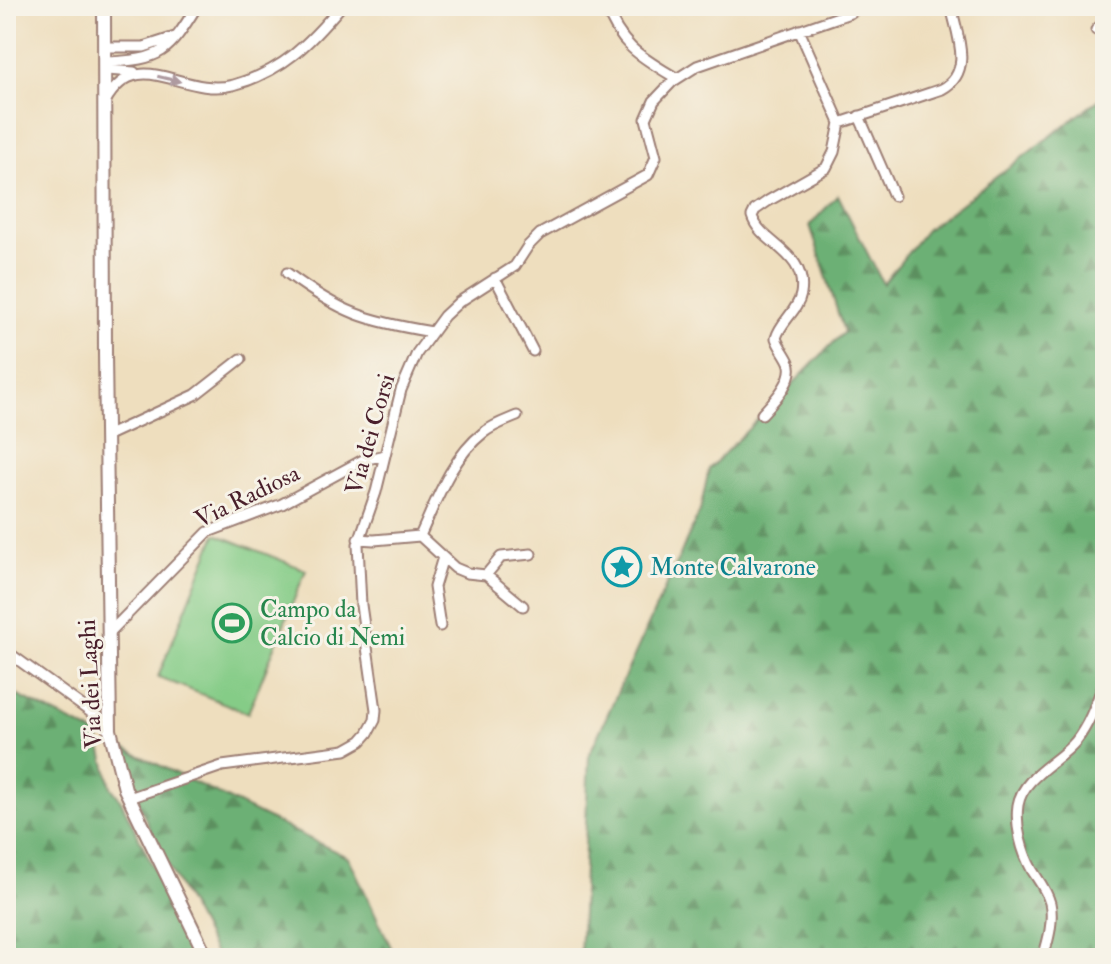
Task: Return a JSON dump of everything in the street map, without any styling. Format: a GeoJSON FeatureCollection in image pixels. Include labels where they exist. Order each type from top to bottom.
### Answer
{"type":"FeatureCollection","features":[{"type":"Feature","properties":{"kind":"main road","name":"Via dei Laghi"},"geometry":{"type":"LineString","coordinates":[[104,6],[110,726],[118,767],[129,798],[207,958]]}},
{"type":"Feature","properties":{"kind":"street"},"geometry":{"type":"LineString","coordinates":[[106,66],[148,59],[171,44],[197,6]]}},
{"type":"Feature","properties":{"kind":"street"},"geometry":{"type":"LineString","coordinates":[[106,66],[209,87],[237,84],[287,62],[312,40],[341,6]]}},
{"type":"Feature","properties":{"kind":"street"},"geometry":{"type":"LineString","coordinates":[[606,6],[622,40],[676,78]]}},
{"type":"Feature","properties":{"kind":"street","name":"Via dei Corsi"},"geometry":{"type":"LineString","coordinates":[[129,798],[222,766],[345,750],[365,737],[375,720],[376,705],[361,605],[358,539],[375,498],[404,381],[417,353],[448,311],[515,266],[540,234],[648,175],[656,157],[647,128],[647,115],[654,101],[676,78],[697,66],[850,13],[860,6]]}},
{"type":"Feature","properties":{"kind":"street"},"geometry":{"type":"LineString","coordinates":[[840,123],[942,89],[955,81],[962,60],[951,6]]}},
{"type":"Feature","properties":{"kind":"street"},"geometry":{"type":"LineString","coordinates":[[1096,30],[1105,21]]}},
{"type":"Feature","properties":{"kind":"street"},"geometry":{"type":"LineString","coordinates":[[762,414],[789,376],[789,362],[776,338],[799,301],[801,287],[792,260],[757,226],[752,216],[759,207],[829,164],[840,123],[799,30]]}},
{"type":"Feature","properties":{"kind":"street"},"geometry":{"type":"LineString","coordinates":[[106,47],[153,45],[178,35]]}},
{"type":"Feature","properties":{"kind":"street"},"geometry":{"type":"LineString","coordinates":[[105,102],[121,80],[139,72]]}},
{"type":"Feature","properties":{"kind":"street"},"geometry":{"type":"LineString","coordinates":[[859,116],[894,196]]}},
{"type":"Feature","properties":{"kind":"street"},"geometry":{"type":"LineString","coordinates":[[287,273],[331,304],[359,317],[432,332]]}},
{"type":"Feature","properties":{"kind":"street"},"geometry":{"type":"LineString","coordinates":[[495,278],[533,351]]}},
{"type":"Feature","properties":{"kind":"street"},"geometry":{"type":"LineString","coordinates":[[106,436],[195,395],[241,359]]}},
{"type":"Feature","properties":{"kind":"street"},"geometry":{"type":"LineString","coordinates":[[420,536],[452,471],[469,447],[485,431],[517,416]]}},
{"type":"Feature","properties":{"kind":"street","name":"Via Radiosa"},"geometry":{"type":"LineString","coordinates":[[109,633],[208,532],[282,504],[355,464],[385,455]]}},
{"type":"Feature","properties":{"kind":"street"},"geometry":{"type":"LineString","coordinates":[[358,539],[420,536],[463,572],[486,575],[523,606]]}},
{"type":"Feature","properties":{"kind":"street"},"geometry":{"type":"LineString","coordinates":[[1105,536],[1102,553],[1105,566]]}},
{"type":"Feature","properties":{"kind":"street"},"geometry":{"type":"LineString","coordinates":[[486,575],[501,557],[531,554]]}},
{"type":"Feature","properties":{"kind":"street"},"geometry":{"type":"LineString","coordinates":[[440,626],[434,587],[443,557]]}},
{"type":"Feature","properties":{"kind":"street"},"geometry":{"type":"LineString","coordinates":[[6,651],[110,726]]}},
{"type":"Feature","properties":{"kind":"street"},"geometry":{"type":"LineString","coordinates":[[1043,958],[1050,926],[1050,902],[1024,852],[1018,825],[1019,803],[1031,782],[1078,739],[1095,708],[1105,680]]}},
{"type":"Feature","properties":{"kind":"green space"},"geometry":{"type":"Polygon","coordinates":[[[1105,95],[1105,958],[580,958],[589,755],[700,511],[709,469],[844,332],[810,225],[838,195],[883,284],[926,230],[1105,95]]]}},
{"type":"Feature","properties":{"kind":"green space","name":"Campo da Calcio di Nemi"},"geometry":{"type":"Polygon","coordinates":[[[216,534],[306,570],[248,713],[158,677],[216,534]]]}},
{"type":"Feature","properties":{"kind":"green space"},"geometry":{"type":"Polygon","coordinates":[[[6,690],[98,735],[111,787],[120,799],[198,958],[6,958],[6,690]]]}},
{"type":"Feature","properties":{"kind":"green space"},"geometry":{"type":"Polygon","coordinates":[[[122,747],[349,858],[396,958],[217,958],[150,829],[129,775],[122,747]]]}},
{"type":"Feature","properties":{"kind":"place","name":"Monte Calvarone"},"geometry":{"type":"Point","coordinates":[622,567]}},
{"type":"Feature","properties":{"kind":"place","name":"Campo da Calcio di Nemi"},"geometry":{"type":"Point","coordinates":[232,623]}}]}
